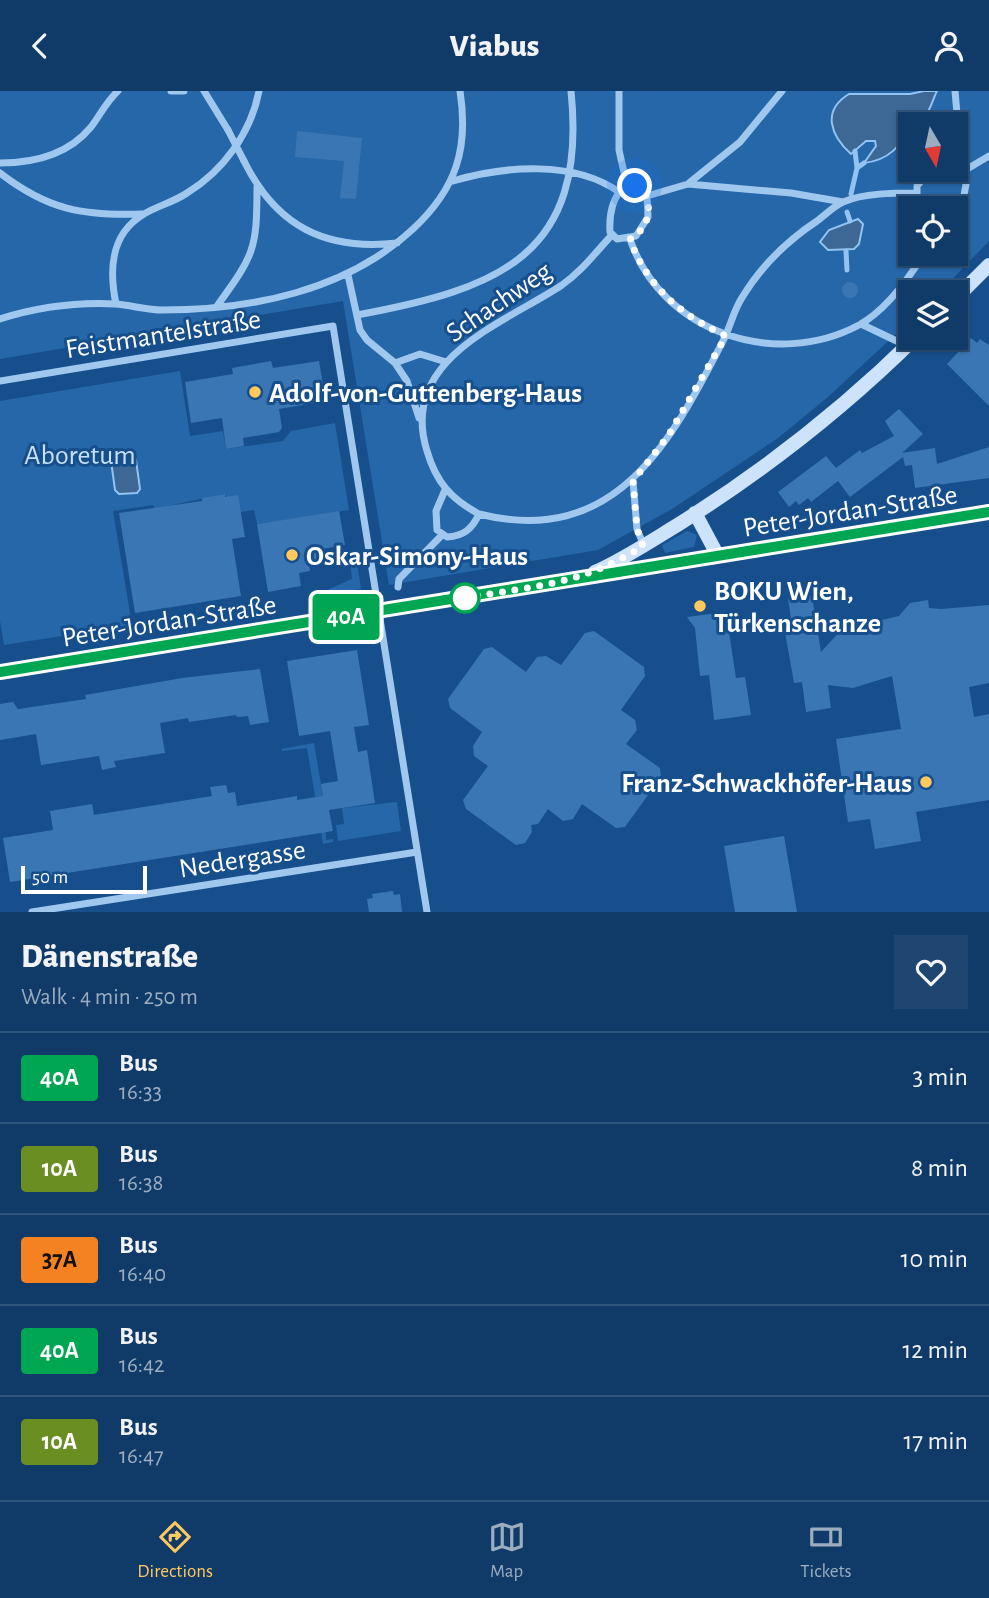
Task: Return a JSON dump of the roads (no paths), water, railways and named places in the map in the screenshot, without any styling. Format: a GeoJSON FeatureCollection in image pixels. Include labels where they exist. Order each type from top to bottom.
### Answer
{"type":"FeatureCollection","features":[{"type":"Feature","properties":{"kind":"main road"},"geometry":{"type":"LineString","coordinates":[[968,286],[989,265]]}},
{"type":"Feature","properties":{"kind":"main road"},"geometry":{"type":"LineString","coordinates":[[564,583],[598,571],[695,513],[807,435],[902,350]]}},
{"type":"Feature","properties":{"kind":"main road","name":"Peter-Jordan-Straße"},"geometry":{"type":"LineString","coordinates":[[0,672],[564,583],[989,512]]}},
{"type":"Feature","properties":{"kind":"main road","name":"Peter-Jordan-Straße"},"geometry":{"type":"LineString","coordinates":[[695,513],[718,556]]}},
{"type":"Feature","properties":{"kind":"street"},"geometry":{"type":"LineString","coordinates":[[0,163],[45,158],[70,147],[91,126],[118,91]]}},
{"type":"Feature","properties":{"kind":"street"},"geometry":{"type":"LineString","coordinates":[[171,91],[184,91]]}},
{"type":"Feature","properties":{"kind":"street"},"geometry":{"type":"LineString","coordinates":[[204,91],[228,130],[257,187],[290,219],[314,235],[357,246],[397,243]]}},
{"type":"Feature","properties":{"kind":"street"},"geometry":{"type":"LineString","coordinates":[[116,304],[111,279],[112,258],[129,227],[143,214],[185,195],[215,173],[240,139],[259,91]]}},
{"type":"Feature","properties":{"kind":"street"},"geometry":{"type":"LineString","coordinates":[[0,319],[55,305],[116,304],[161,310],[217,306],[295,293],[348,275],[397,243],[424,218],[453,181],[464,127],[460,91]]}},
{"type":"Feature","properties":{"kind":"street"},"geometry":{"type":"LineString","coordinates":[[357,315],[452,294],[510,268],[531,250],[548,227],[569,174],[573,142],[571,91]]}},
{"type":"Feature","properties":{"kind":"street"},"geometry":{"type":"LineString","coordinates":[[619,91],[619,150],[627,186]]}},
{"type":"Feature","properties":{"kind":"street"},"geometry":{"type":"LineString","coordinates":[[688,184],[740,142],[782,91]]}},
{"type":"Feature","properties":{"kind":"street"},"geometry":{"type":"LineString","coordinates":[[955,91],[957,112]]}},
{"type":"Feature","properties":{"kind":"street"},"geometry":{"type":"LineString","coordinates":[[968,164],[989,156]]}},
{"type":"Feature","properties":{"kind":"street"},"geometry":{"type":"LineString","coordinates":[[453,181],[516,169],[569,174],[599,181],[619,192]]}},
{"type":"Feature","properties":{"kind":"street"},"geometry":{"type":"LineString","coordinates":[[0,173],[26,193],[55,207],[101,215],[143,214]]}},
{"type":"Feature","properties":{"kind":"street"},"geometry":{"type":"LineString","coordinates":[[917,196],[920,182]]}},
{"type":"Feature","properties":{"kind":"street"},"geometry":{"type":"LineString","coordinates":[[647,196],[688,184],[791,193],[843,202],[916,193]]}},
{"type":"Feature","properties":{"kind":"street"},"geometry":{"type":"LineString","coordinates":[[627,186],[635,186],[647,196],[649,209],[646,223],[630,239],[611,236],[610,218],[619,192],[627,186]]}},
{"type":"Feature","properties":{"kind":"street"},"geometry":{"type":"LineString","coordinates":[[217,306],[251,255],[256,239],[257,187]]}},
{"type":"Feature","properties":{"kind":"street"},"geometry":{"type":"LineString","coordinates":[[348,275],[360,330],[367,341],[395,363],[407,381],[420,419],[429,460],[444,490],[479,514],[527,522],[561,518],[596,506],[633,481],[668,436],[726,336],[743,295],[791,238],[843,202]]}},
{"type":"Feature","properties":{"kind":"street","name":"Schachweg"},"geometry":{"type":"LineString","coordinates":[[420,419],[429,391],[446,362],[502,318],[568,281],[611,236]]}},
{"type":"Feature","properties":{"kind":"street"},"geometry":{"type":"LineString","coordinates":[[630,239],[640,263],[664,295],[696,322],[726,336],[787,344],[827,337],[861,324],[901,285],[915,266]]}},
{"type":"Feature","properties":{"kind":"street"},"geometry":{"type":"LineString","coordinates":[[861,324],[898,337]]}},
{"type":"Feature","properties":{"kind":"street","name":"Feistmantelstraße"},"geometry":{"type":"LineString","coordinates":[[0,381],[334,326],[379,611]]}},
{"type":"Feature","properties":{"kind":"street"},"geometry":{"type":"LineString","coordinates":[[395,363],[419,354],[446,362]]}},
{"type":"Feature","properties":{"kind":"street"},"geometry":{"type":"LineString","coordinates":[[633,481],[637,529],[643,546]]}},
{"type":"Feature","properties":{"kind":"street"},"geometry":{"type":"LineString","coordinates":[[442,535],[435,520],[444,490]]}},
{"type":"Feature","properties":{"kind":"street"},"geometry":{"type":"LineString","coordinates":[[398,587],[398,579],[442,535],[459,536],[469,531],[479,514]]}},
{"type":"Feature","properties":{"kind":"street"},"geometry":{"type":"LineString","coordinates":[[379,611],[427,912]]}},
{"type":"Feature","properties":{"kind":"street","name":"Nedergasse"},"geometry":{"type":"LineString","coordinates":[[32,912],[417,852]]}},
{"type":"Feature","properties":{"kind":"waterway"},"geometry":{"type":"LineString","coordinates":[[855,151],[857,168]]}},
{"type":"Feature","properties":{"kind":"waterway"},"geometry":{"type":"LineString","coordinates":[[851,194],[857,168],[864,163]]}},
{"type":"Feature","properties":{"kind":"waterway"},"geometry":{"type":"LineString","coordinates":[[847,212],[850,221]]}},
{"type":"Feature","properties":{"kind":"waterway"},"geometry":{"type":"LineString","coordinates":[[846,251],[847,270]]}},
{"type":"Feature","properties":{"kind":"place","name":"Adolf-von-Guttenberg-Haus"},"geometry":{"type":"Point","coordinates":[255,392]}},
{"type":"Feature","properties":{"kind":"place","name":"Oskar-Simony-Haus"},"geometry":{"type":"Point","coordinates":[292,555]}},
{"type":"Feature","properties":{"kind":"place","name":"BOKU Wien, Türkenschanze"},"geometry":{"type":"Point","coordinates":[700,606]}},
{"type":"Feature","properties":{"kind":"place","name":"Franz-Schwackhöfer-Haus"},"geometry":{"type":"Point","coordinates":[926,782]}},
{"type":"Feature","properties":{"kind":"park label","name":"Aboretum"},"geometry":{"type":"Point","coordinates":[80,454]}}]}
